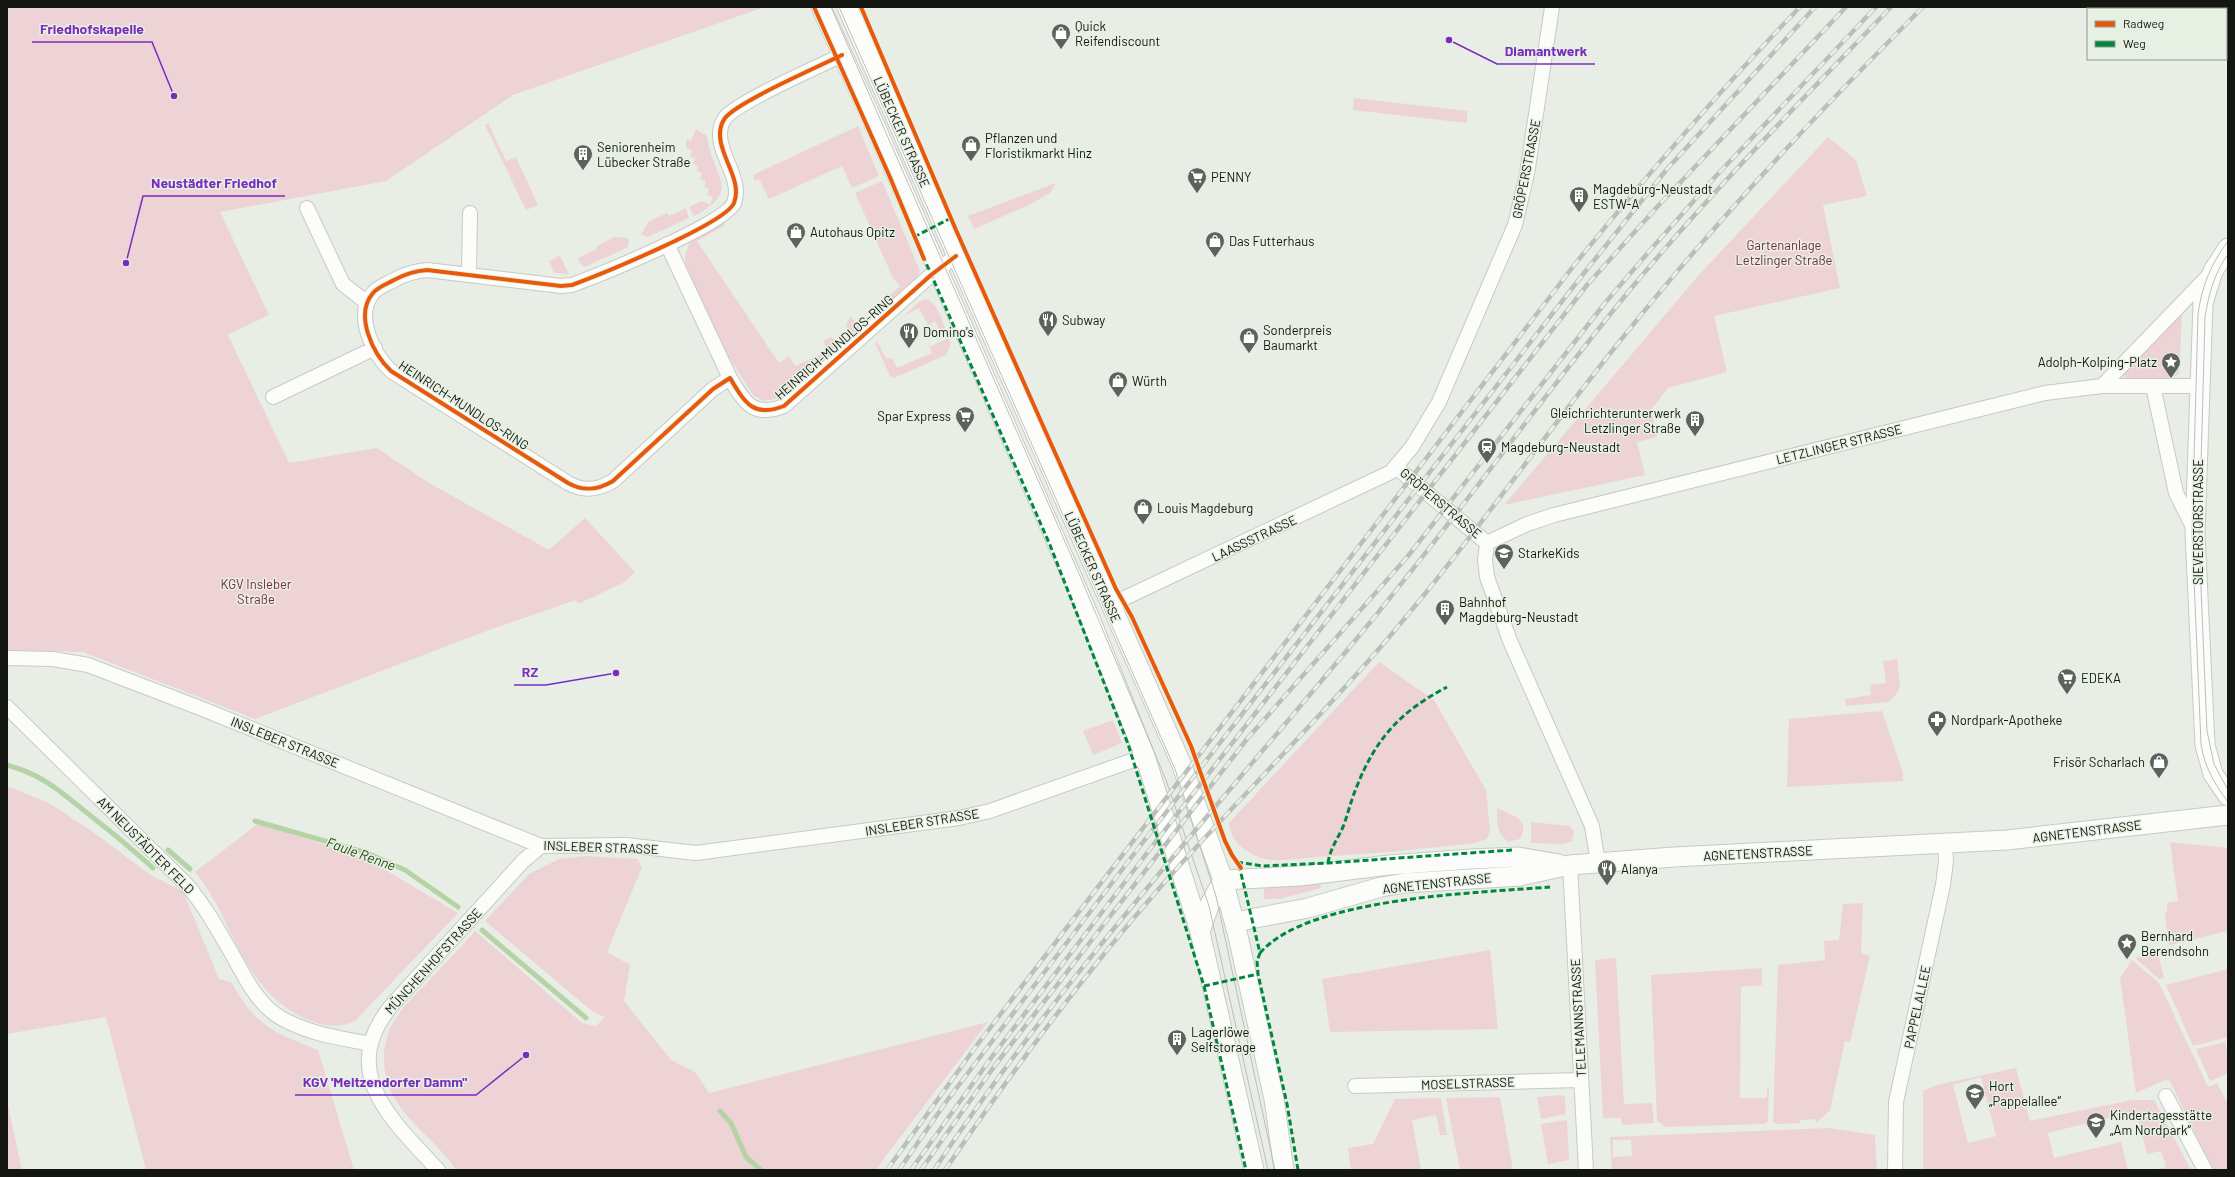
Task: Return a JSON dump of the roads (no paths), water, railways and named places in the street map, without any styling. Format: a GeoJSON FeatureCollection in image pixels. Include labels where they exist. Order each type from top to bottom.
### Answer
{"type":"FeatureCollection","features":[{"type":"Feature","properties":{"kind":"main road","name":"LÜBECKER STRASSE"},"geometry":{"type":"LineString","coordinates":[[821,7],[1089,616],[1145,756],[1200,932],[1254,1170]]}},
{"type":"Feature","properties":{"kind":"main road","name":"LÜBECKER STRASSE"},"geometry":{"type":"LineString","coordinates":[[847,7],[1110,606],[1179,758],[1223,880],[1235,922],[1274,1099],[1284,1170]]}},
{"type":"Feature","properties":{"kind":"main road","name":"SIEVERSTORSTRASSE"},"geometry":{"type":"LineString","coordinates":[[2228,248],[2213,271],[2207,286],[2202,309],[2195,533],[2205,745],[2213,774],[2228,796]]}},
{"type":"Feature","properties":{"kind":"main road","name":"AGNETENSTRASSE"},"geometry":{"type":"LineString","coordinates":[[1235,922],[1308,908],[1381,887],[1405,883],[1520,876],[1570,865],[1753,852],[2007,840],[2228,815]]}},
{"type":"Feature","properties":{"kind":"main road","name":"AGNETENSTRASSE"},"geometry":{"type":"LineString","coordinates":[[1223,880],[1300,876],[1399,864],[1518,857],[1570,865]]}},
{"type":"Feature","properties":{"kind":"main road"},"geometry":{"type":"LineString","coordinates":[[1200,932],[1209,906],[1223,880]]}},
{"type":"Feature","properties":{"kind":"main road"},"geometry":{"type":"LineString","coordinates":[[1189,894],[1235,922]]}},
{"type":"Feature","properties":{"kind":"street","name":"GRÖPERSTRASSE"},"geometry":{"type":"LineString","coordinates":[[1552,7],[1527,174],[1515,225],[1439,402],[1426,428],[1397,468],[1487,543],[1484,560],[1487,577],[1510,641],[1592,826],[1598,863]]}},
{"type":"Feature","properties":{"kind":"street"},"geometry":{"type":"LineString","coordinates":[[307,208],[343,284],[367,303],[376,290],[412,272],[426,270],[561,286],[572,285],[666,244],[722,216],[733,203],[736,192],[735,181],[720,137],[721,128],[727,116],[739,106],[842,55]]}},
{"type":"Feature","properties":{"kind":"street"},"geometry":{"type":"LineString","coordinates":[[469,274],[470,213]]}},
{"type":"Feature","properties":{"kind":"street","name":"HEINRICH-MUNDLOS-RING"},"geometry":{"type":"LineString","coordinates":[[666,244],[730,378],[742,398],[753,408],[766,410],[784,406],[938,270]]}},
{"type":"Feature","properties":{"kind":"street"},"geometry":{"type":"LineString","coordinates":[[938,270],[956,256]]}},
{"type":"Feature","properties":{"kind":"street"},"geometry":{"type":"LineString","coordinates":[[2102,386],[2213,271]]}},
{"type":"Feature","properties":{"kind":"street","name":"HEINRICH-MUNDLOS-RING"},"geometry":{"type":"LineString","coordinates":[[367,303],[366,321],[375,348],[391,371],[568,483],[584,489],[602,487],[613,481],[713,389],[730,378]]}},
{"type":"Feature","properties":{"kind":"street"},"geometry":{"type":"LineString","coordinates":[[273,397],[375,348]]}},
{"type":"Feature","properties":{"kind":"street","name":"LETZLINGER STRASSE"},"geometry":{"type":"LineString","coordinates":[[1487,543],[1527,524],[1554,515],[2045,393],[2102,386],[2200,386]]}},
{"type":"Feature","properties":{"kind":"street"},"geometry":{"type":"LineString","coordinates":[[2153,386],[2176,493],[2195,533]]}},
{"type":"Feature","properties":{"kind":"street","name":"LAASSSTRASSE"},"geometry":{"type":"LineString","coordinates":[[1110,606],[1275,529],[1397,468]]}},
{"type":"Feature","properties":{"kind":"street","name":"INSLEBER STRASSE"},"geometry":{"type":"LineString","coordinates":[[7,658],[53,658],[88,665],[200,708],[541,846],[635,846],[692,854],[952,819],[990,811],[1145,756]]}},
{"type":"Feature","properties":{"kind":"street","name":"AM NEUSTÄDTER FELD"},"geometry":{"type":"LineString","coordinates":[[7,707],[187,885],[207,912],[254,991],[270,1010],[285,1020],[310,1031],[371,1044]]}},
{"type":"Feature","properties":{"kind":"street","name":"PAPPELALLEE"},"geometry":{"type":"LineString","coordinates":[[1895,1170],[1896,1102],[1943,885],[1946,861],[1945,844]]}},
{"type":"Feature","properties":{"kind":"street","name":"MÜNCHENHOFSTRASSE"},"geometry":{"type":"LineString","coordinates":[[438,1170],[388,1115],[379,1101],[370,1074],[371,1044],[378,1024],[392,1005],[524,861],[541,846]]}},
{"type":"Feature","properties":{"kind":"street","name":"TELEMANNSTRASSE"},"geometry":{"type":"LineString","coordinates":[[1570,865],[1586,1170]]}},
{"type":"Feature","properties":{"kind":"street","name":"MOSELSTRASSE"},"geometry":{"type":"LineString","coordinates":[[1356,1086],[1581,1080]]}},
{"type":"Feature","properties":{"kind":"street"},"geometry":{"type":"LineString","coordinates":[[2166,1096],[2204,1170]]}},
{"type":"Feature","properties":{"kind":"waterway","name":"Faule Renne"},"geometry":{"type":"LineString","coordinates":[[7,765],[33,774],[53,786],[115,835],[153,868]]}},
{"type":"Feature","properties":{"kind":"waterway","name":"Faule Renne"},"geometry":{"type":"LineString","coordinates":[[255,821],[367,853],[405,870],[458,907]]}},
{"type":"Feature","properties":{"kind":"waterway","name":"Faule Renne"},"geometry":{"type":"LineString","coordinates":[[168,850],[190,869]]}},
{"type":"Feature","properties":{"kind":"waterway","name":"Faule Renne"},"geometry":{"type":"LineString","coordinates":[[482,930],[586,1018]]}},
{"type":"Feature","properties":{"kind":"waterway","name":"Faule Renne"},"geometry":{"type":"LineString","coordinates":[[720,1111],[731,1123],[746,1157],[761,1170]]}},
{"type":"Feature","properties":{"kind":"tram line"},"geometry":{"type":"LineString","coordinates":[[831,7],[1080,576],[1166,780],[1209,906],[1268,1170]]}},
{"type":"Feature","properties":{"kind":"tram line"},"geometry":{"type":"LineString","coordinates":[[839,7],[1175,769],[1216,896],[1275,1170]]}},
{"type":"Feature","properties":{"kind":"tram line"},"geometry":{"type":"LineString","coordinates":[[2228,241],[2208,275],[2198,314],[2192,532],[2202,752],[2211,775],[2228,802]]}},
{"type":"Feature","properties":{"kind":"tram line"},"geometry":{"type":"LineString","coordinates":[[2228,254],[2223,261],[2213,284],[2205,317],[2199,540],[2207,731],[2214,764],[2228,790]]}},
{"type":"Feature","properties":{"kind":"railway"},"geometry":{"type":"LineString","coordinates":[[887,1170],[977,1045],[1575,264],[1685,133],[1800,7]]}},
{"type":"Feature","properties":{"kind":"railway"},"geometry":{"type":"LineString","coordinates":[[899,1170],[946,1102],[1140,846],[1584,273],[1667,169],[1815,7]]}},
{"type":"Feature","properties":{"kind":"railway"},"geometry":{"type":"LineString","coordinates":[[911,1170],[991,1058],[1144,857],[1587,285],[1658,206],[1846,7]]}},
{"type":"Feature","properties":{"kind":"railway"},"geometry":{"type":"LineString","coordinates":[[921,1170],[996,1064],[1247,739],[1408,556],[1605,303],[1715,177],[1876,7]]}},
{"type":"Feature","properties":{"kind":"railway"},"geometry":{"type":"LineString","coordinates":[[934,1170],[983,1099],[1087,962],[1141,895],[1397,589],[1562,375],[1629,291],[1724,182],[1891,7]]}},
{"type":"Feature","properties":{"kind":"railway"},"geometry":{"type":"LineString","coordinates":[[945,1170],[996,1096],[1105,953],[1163,884],[1334,699],[1390,636],[1478,526],[1620,341],[1692,254],[1805,128],[1923,7]]}},
{"type":"Feature","properties":{"kind":"place","name":"Diamantwerk"},"geometry":{"type":"Point","coordinates":[1449,40]}},
{"type":"Feature","properties":{"kind":"place","name":"Quick Reifendiscount"},"geometry":{"type":"Point","coordinates":[1061,50]}},
{"type":"Feature","properties":{"kind":"place","name":"Friedhofskapelle"},"geometry":{"type":"Point","coordinates":[174,96]}},
{"type":"Feature","properties":{"kind":"place","name":"Pflanzen und Floristikmarkt Hinz"},"geometry":{"type":"Point","coordinates":[971,162]}},
{"type":"Feature","properties":{"kind":"place","name":"Seniorenheim Lübecker Straße"},"geometry":{"type":"Point","coordinates":[583,171]}},
{"type":"Feature","properties":{"kind":"place","name":"PENNY"},"geometry":{"type":"Point","coordinates":[1197,194]}},
{"type":"Feature","properties":{"kind":"place","name":"Magdeburg-Neustadt ESTW-A"},"geometry":{"type":"Point","coordinates":[1579,213]}},
{"type":"Feature","properties":{"kind":"place","name":"Autohaus Opitz"},"geometry":{"type":"Point","coordinates":[796,249]}},
{"type":"Feature","properties":{"kind":"place","name":"Das Futterhaus"},"geometry":{"type":"Point","coordinates":[1215,258]}},
{"type":"Feature","properties":{"kind":"place","name":"Neustädter Friedhof"},"geometry":{"type":"Point","coordinates":[126,263]}},
{"type":"Feature","properties":{"kind":"place","name":"Subway"},"geometry":{"type":"Point","coordinates":[1048,337]}},
{"type":"Feature","properties":{"kind":"place","name":"Domino's"},"geometry":{"type":"Point","coordinates":[909,349]}},
{"type":"Feature","properties":{"kind":"place","name":"Sonderpreis Baumarkt"},"geometry":{"type":"Point","coordinates":[1249,354]}},
{"type":"Feature","properties":{"kind":"place","name":"Adolph-Kolping-Platz"},"geometry":{"type":"Point","coordinates":[2171,379]}},
{"type":"Feature","properties":{"kind":"place","name":"Würth"},"geometry":{"type":"Point","coordinates":[1118,398]}},
{"type":"Feature","properties":{"kind":"place","name":"Spar Express"},"geometry":{"type":"Point","coordinates":[965,433]}},
{"type":"Feature","properties":{"kind":"place","name":"Gleichrichterunterwerk Letzlinger Straße"},"geometry":{"type":"Point","coordinates":[1695,437]}},
{"type":"Feature","properties":{"kind":"place","name":"Magdeburg-Neustadt"},"geometry":{"type":"Point","coordinates":[1487,464]}},
{"type":"Feature","properties":{"kind":"place","name":"Louis Magdeburg"},"geometry":{"type":"Point","coordinates":[1143,525]}},
{"type":"Feature","properties":{"kind":"place","name":"StarkeKids"},"geometry":{"type":"Point","coordinates":[1504,570]}},
{"type":"Feature","properties":{"kind":"place","name":"Bahnhof Magdeburg-Neustadt"},"geometry":{"type":"Point","coordinates":[1445,626]}},
{"type":"Feature","properties":{"kind":"place","name":"RZ"},"geometry":{"type":"Point","coordinates":[616,673]}},
{"type":"Feature","properties":{"kind":"place","name":"EDEKA"},"geometry":{"type":"Point","coordinates":[2067,695]}},
{"type":"Feature","properties":{"kind":"place","name":"Nordpark-Apotheke"},"geometry":{"type":"Point","coordinates":[1937,737]}},
{"type":"Feature","properties":{"kind":"place","name":"Frisör Scharlach"},"geometry":{"type":"Point","coordinates":[2159,779]}},
{"type":"Feature","properties":{"kind":"place","name":"Alanya"},"geometry":{"type":"Point","coordinates":[1607,886]}},
{"type":"Feature","properties":{"kind":"place","name":"Bernhard Berendsohn"},"geometry":{"type":"Point","coordinates":[2127,960]}},
{"type":"Feature","properties":{"kind":"place","name":"KGV 'Meitzendorfer Damm\""},"geometry":{"type":"Point","coordinates":[526,1055]}},
{"type":"Feature","properties":{"kind":"place","name":"Lagerlöwe Selfstorage"},"geometry":{"type":"Point","coordinates":[1177,1056]}},
{"type":"Feature","properties":{"kind":"place","name":"Hort „Pappelallee“"},"geometry":{"type":"Point","coordinates":[1975,1110]}},
{"type":"Feature","properties":{"kind":"place","name":"Kindertagesstätte „Am Nordpark“"},"geometry":{"type":"Point","coordinates":[2096,1139]}},
{"type":"Feature","properties":{"kind":"park label","name":"Gartenanlage Letzlinger Straße"},"geometry":{"type":"Point","coordinates":[1784,252]}},
{"type":"Feature","properties":{"kind":"park label","name":"KGV Insleber Straße"},"geometry":{"type":"Point","coordinates":[256,592]}}]}
